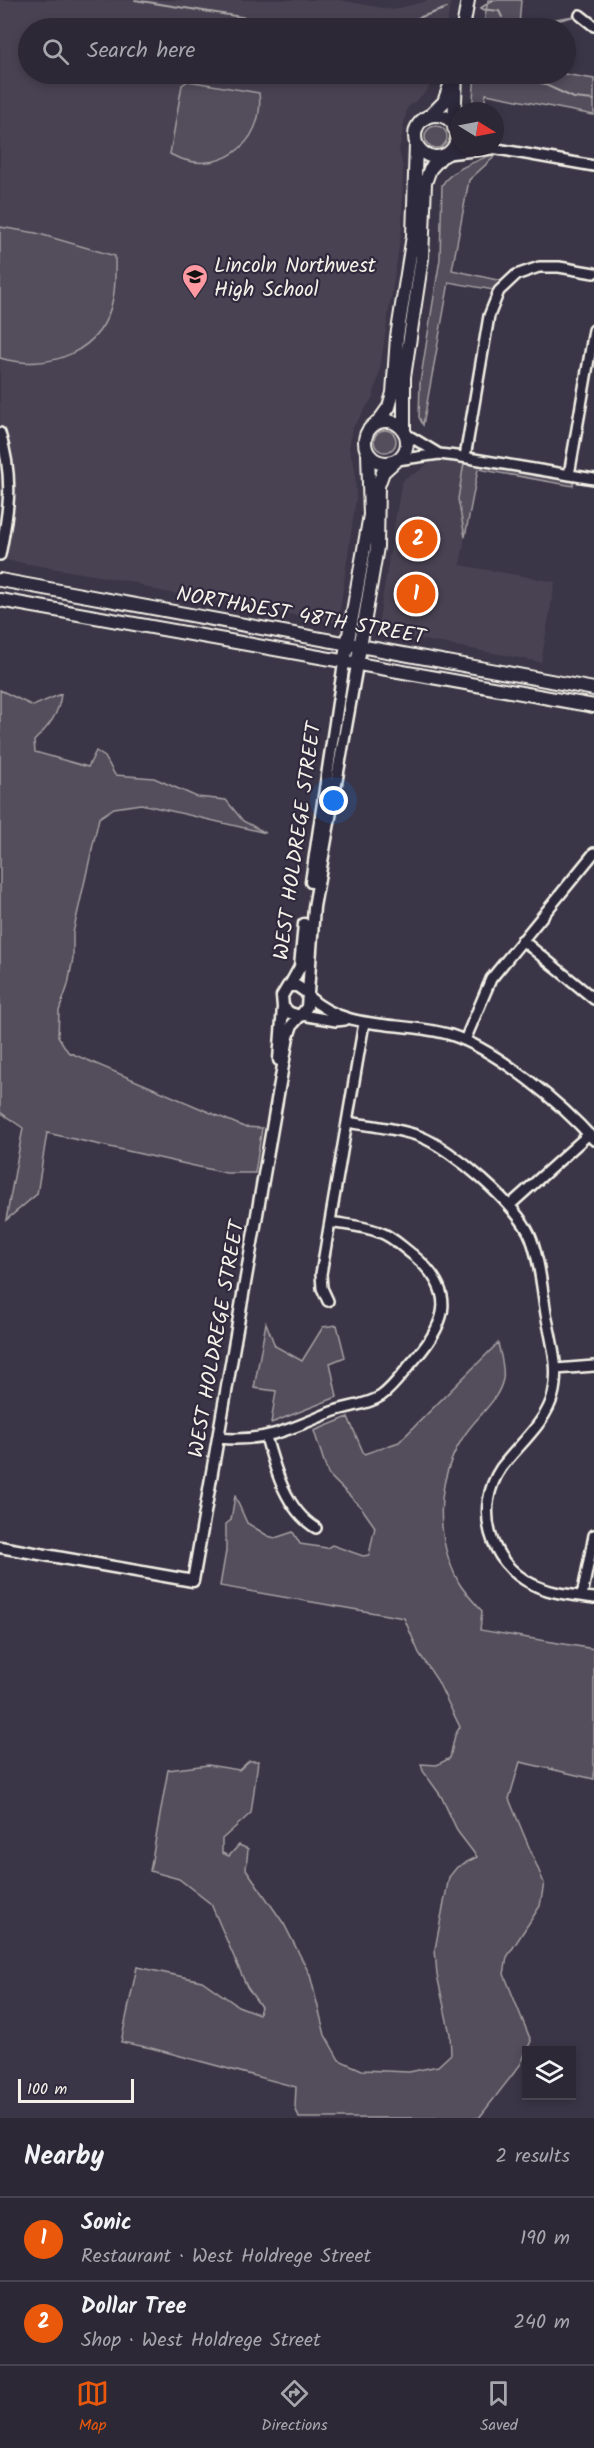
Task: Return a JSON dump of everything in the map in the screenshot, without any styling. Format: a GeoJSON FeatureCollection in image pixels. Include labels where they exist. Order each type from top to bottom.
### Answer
{"type":"FeatureCollection","features":[{"type":"Feature","properties":{"kind":"main road"},"geometry":{"type":"LineString","coordinates":[[465,18],[468,0]]}},
{"type":"Feature","properties":{"kind":"main road"},"geometry":{"type":"LineString","coordinates":[[450,149],[430,169],[425,183],[422,258],[404,377],[406,448],[396,460],[382,463],[368,453],[365,436],[368,429],[379,421],[389,407],[393,393],[397,337],[413,236],[416,129],[442,104],[451,84]]}},
{"type":"Feature","properties":{"kind":"main road"},"geometry":{"type":"LineString","coordinates":[[456,84],[456,102]]}},
{"type":"Feature","properties":{"kind":"main road"},"geometry":{"type":"LineString","coordinates":[[430,116],[441,116],[450,124]]}},
{"type":"Feature","properties":{"kind":"main road"},"geometry":{"type":"LineString","coordinates":[[416,144],[424,153],[444,155]]}},
{"type":"Feature","properties":{"kind":"main road"},"geometry":{"type":"LineString","coordinates":[[379,421],[396,423],[405,433]]}},
{"type":"Feature","properties":{"kind":"main road","name":"WEST HOLDREGE STREET"},"geometry":{"type":"LineString","coordinates":[[344,663],[370,515],[368,453]]}},
{"type":"Feature","properties":{"kind":"main road","name":"WEST HOLDREGE STREET"},"geometry":{"type":"LineString","coordinates":[[357,665],[377,547],[378,486],[383,472],[396,460]]}},
{"type":"Feature","properties":{"kind":"main road","name":"NORTHWEST 48TH STREET"},"geometry":{"type":"LineString","coordinates":[[0,580],[594,689]]}},
{"type":"Feature","properties":{"kind":"main road","name":"NORTHWEST 48TH STREET"},"geometry":{"type":"LineString","coordinates":[[0,600],[594,706]]}},
{"type":"Feature","properties":{"kind":"street"},"geometry":{"type":"LineString","coordinates":[[580,15],[594,26]]}},
{"type":"Feature","properties":{"kind":"street"},"geometry":{"type":"LineString","coordinates":[[504,151],[594,166]]}},
{"type":"Feature","properties":{"kind":"street"},"geometry":{"type":"LineString","coordinates":[[444,155],[450,154]]}},
{"type":"Feature","properties":{"kind":"street"},"geometry":{"type":"LineString","coordinates":[[465,457],[491,309],[500,291],[516,275],[528,270],[550,266],[594,273]]}},
{"type":"Feature","properties":{"kind":"street"},"geometry":{"type":"LineString","coordinates":[[568,475],[594,330]]}},
{"type":"Feature","properties":{"kind":"street"},"geometry":{"type":"LineString","coordinates":[[0,433],[7,457],[10,490],[0,555]]}},
{"type":"Feature","properties":{"kind":"street"},"geometry":{"type":"LineString","coordinates":[[405,433],[439,454]]}},
{"type":"Feature","properties":{"kind":"street"},"geometry":{"type":"LineString","coordinates":[[396,460],[439,454],[594,479]]}},
{"type":"Feature","properties":{"kind":"street","name":"WEST HOLDREGE STREET"},"geometry":{"type":"LineString","coordinates":[[290,985],[301,961],[324,781],[344,663]]}},
{"type":"Feature","properties":{"kind":"street","name":"WEST HOLDREGE STREET"},"geometry":{"type":"LineString","coordinates":[[308,994],[314,907],[357,665]]}},
{"type":"Feature","properties":{"kind":"street"},"geometry":{"type":"LineString","coordinates":[[465,1040],[491,979],[592,858]]}},
{"type":"Feature","properties":{"kind":"street"},"geometry":{"type":"LineString","coordinates":[[522,940],[594,999]]}},
{"type":"Feature","properties":{"kind":"street"},"geometry":{"type":"LineString","coordinates":[[348,1020],[336,1021],[290,1013],[283,1007],[284,992],[290,985],[300,987],[328,1012],[348,1020],[420,1027],[465,1040],[511,1068],[591,1137],[510,1205]]}},
{"type":"Feature","properties":{"kind":"street"},"geometry":{"type":"LineString","coordinates":[[301,1016],[307,1007],[308,994]]}},
{"type":"Feature","properties":{"kind":"street","name":"WEST HOLDREGE STREET"},"geometry":{"type":"LineString","coordinates":[[276,1102],[283,1007]]}},
{"type":"Feature","properties":{"kind":"street","name":"WEST HOLDREGE STREET"},"geometry":{"type":"LineString","coordinates":[[0,1547],[193,1581],[276,1102],[290,1030],[301,1016]]}},
{"type":"Feature","properties":{"kind":"street"},"geometry":{"type":"LineString","coordinates":[[328,1301],[322,1288],[321,1274],[364,1023]]}},
{"type":"Feature","properties":{"kind":"street"},"geometry":{"type":"LineString","coordinates":[[347,1122],[409,1133],[432,1142],[510,1205],[524,1224],[534,1247],[556,1369],[554,1392],[547,1410],[502,1467],[489,1495],[488,1526],[499,1555],[516,1574],[530,1584],[548,1590],[594,1598]]}},
{"type":"Feature","properties":{"kind":"street"},"geometry":{"type":"LineString","coordinates":[[219,1438],[266,1437],[298,1427],[333,1411],[379,1397],[430,1341],[440,1325],[444,1305],[442,1296],[434,1276],[426,1266],[385,1234],[330,1222]]}},
{"type":"Feature","properties":{"kind":"street"},"geometry":{"type":"LineString","coordinates":[[556,1369],[594,1366]]}},
{"type":"Feature","properties":{"kind":"street"},"geometry":{"type":"LineString","coordinates":[[266,1437],[273,1462],[290,1499],[307,1522],[316,1528]]}},
{"type":"Feature","properties":{"kind":"street"},"geometry":{"type":"LineString","coordinates":[[582,1596],[594,1535]]}},
{"type":"Feature","properties":{"kind":"shaded area","name":"Lincoln Northwest High School"},"geometry":{"type":"Polygon","coordinates":[[[0,0],[339,0],[393,10],[430,0],[451,0],[448,18],[18,18],[18,84],[431,84],[427,91],[407,108],[399,150],[403,168],[402,227],[379,374],[373,397],[352,429],[349,449],[355,469],[356,499],[338,623],[155,590],[133,582],[0,559],[0,0]]]}},
{"type":"Feature","properties":{"kind":"shaded area"},"geometry":{"type":"Polygon","coordinates":[[[488,0],[521,0],[520,18],[485,18],[488,0]]]}},
{"type":"Feature","properties":{"kind":"shaded area"},"geometry":{"type":"Polygon","coordinates":[[[576,76],[594,79],[594,115],[486,94],[485,102],[473,102],[474,84],[576,84],[576,76]]]}},
{"type":"Feature","properties":{"kind":"shaded area"},"geometry":{"type":"Polygon","coordinates":[[[206,84],[259,93],[259,112],[255,128],[246,142],[234,152],[220,159],[204,162],[187,161],[170,154],[182,85],[206,84]]]}},
{"type":"Feature","properties":{"kind":"shaded area"},"geometry":{"type":"Polygon","coordinates":[[[436,126],[444,129],[447,137],[444,145],[436,148],[428,145],[425,137],[428,129],[436,126]]]}},
{"type":"Feature","properties":{"kind":"shaded area"},"geometry":{"type":"Polygon","coordinates":[[[488,156],[495,156],[469,180],[452,270],[506,282],[499,291],[449,282],[423,425],[419,417],[420,383],[440,259],[442,185],[453,173],[488,156]]]}},
{"type":"Feature","properties":{"kind":"shaded area"},"geometry":{"type":"Polygon","coordinates":[[[0,227],[36,233],[115,256],[114,293],[107,317],[98,333],[86,345],[54,360],[18,362],[0,358],[0,227]]]}},
{"type":"Feature","properties":{"kind":"shaded area"},"geometry":{"type":"Polygon","coordinates":[[[385,430],[393,433],[396,441],[393,449],[385,452],[377,449],[374,441],[377,433],[385,430]]]}},
{"type":"Feature","properties":{"kind":"shaded area"},"geometry":{"type":"Polygon","coordinates":[[[439,454],[465,457],[458,504],[465,537],[460,565],[555,582],[541,662],[377,631],[401,485],[405,478],[418,472],[439,454]]]}},
{"type":"Feature","properties":{"kind":"shaded area"},"geometry":{"type":"Polygon","coordinates":[[[465,457],[575,476],[573,486],[478,469],[465,537],[458,499],[465,457]]]}},
{"type":"Feature","properties":{"kind":"shaded area"},"geometry":{"type":"Polygon","coordinates":[[[0,690],[33,706],[61,694],[52,720],[34,741],[35,752],[88,767],[96,751],[105,757],[115,775],[154,778],[197,797],[226,800],[243,821],[266,833],[141,804],[114,808],[99,818],[73,933],[73,958],[68,985],[59,1011],[58,1036],[68,1052],[244,1127],[262,1128],[255,1173],[226,1173],[47,1133],[37,1194],[6,1220],[23,1128],[0,1112],[0,690]]]}},
{"type":"Feature","properties":{"kind":"shaded area"},"geometry":{"type":"Polygon","coordinates":[[[266,1323],[275,1346],[302,1361],[323,1327],[337,1325],[345,1357],[330,1363],[337,1397],[271,1423],[276,1391],[254,1388],[266,1323]]]}},
{"type":"Feature","properties":{"kind":"shaded area"},"geometry":{"type":"Polygon","coordinates":[[[498,1343],[503,1370],[500,1388],[462,1439],[447,1474],[441,1511],[446,1548],[461,1587],[482,1611],[480,1630],[594,1649],[594,1779],[520,1762],[509,1799],[544,1883],[540,1906],[507,1957],[504,1974],[531,2041],[529,2046],[522,2046],[520,2065],[479,2118],[299,2118],[295,2107],[296,2087],[121,2042],[137,1967],[202,1981],[238,2006],[259,2014],[261,2007],[247,1987],[211,1904],[179,1879],[150,1871],[168,1770],[208,1765],[239,1770],[249,1761],[258,1761],[251,1813],[222,1839],[222,1853],[229,1856],[239,1845],[248,1849],[246,1869],[284,1924],[310,1975],[325,2035],[339,2060],[362,2070],[409,2072],[438,2066],[451,2054],[450,2034],[437,1975],[435,1949],[449,1877],[457,1867],[477,1857],[458,1832],[441,1796],[423,1771],[421,1764],[437,1765],[450,1758],[455,1735],[460,1727],[437,1680],[419,1653],[404,1618],[220,1586],[226,1551],[226,1524],[231,1520],[235,1496],[247,1523],[268,1536],[275,1538],[293,1532],[300,1544],[327,1548],[332,1545],[363,1556],[369,1555],[375,1527],[361,1507],[328,1474],[314,1431],[348,1417],[364,1454],[399,1442],[498,1343]]]}},
{"type":"Feature","properties":{"kind":"waterway"},"geometry":{"type":"LineString","coordinates":[[135,0],[247,18]]}},
{"type":"Feature","properties":{"kind":"waterway"},"geometry":{"type":"LineString","coordinates":[[481,8],[493,0]]}},
{"type":"Feature","properties":{"kind":"waterway"},"geometry":{"type":"LineString","coordinates":[[418,18],[447,8]]}},
{"type":"Feature","properties":{"kind":"waterway"},"geometry":{"type":"LineString","coordinates":[[480,9],[499,11],[502,17]]}},
{"type":"Feature","properties":{"kind":"waterway"},"geometry":{"type":"LineString","coordinates":[[544,84],[574,98],[594,100]]}},
{"type":"Feature","properties":{"kind":"place","name":"Lincoln Northwest High School"},"geometry":{"type":"Point","coordinates":[195,300]}},
{"type":"Feature","properties":{"kind":"place","name":"Dollar Tree"},"geometry":{"type":"Point","coordinates":[418,539]}},
{"type":"Feature","properties":{"kind":"place","name":"Sonic"},"geometry":{"type":"Point","coordinates":[416,594]}}]}
